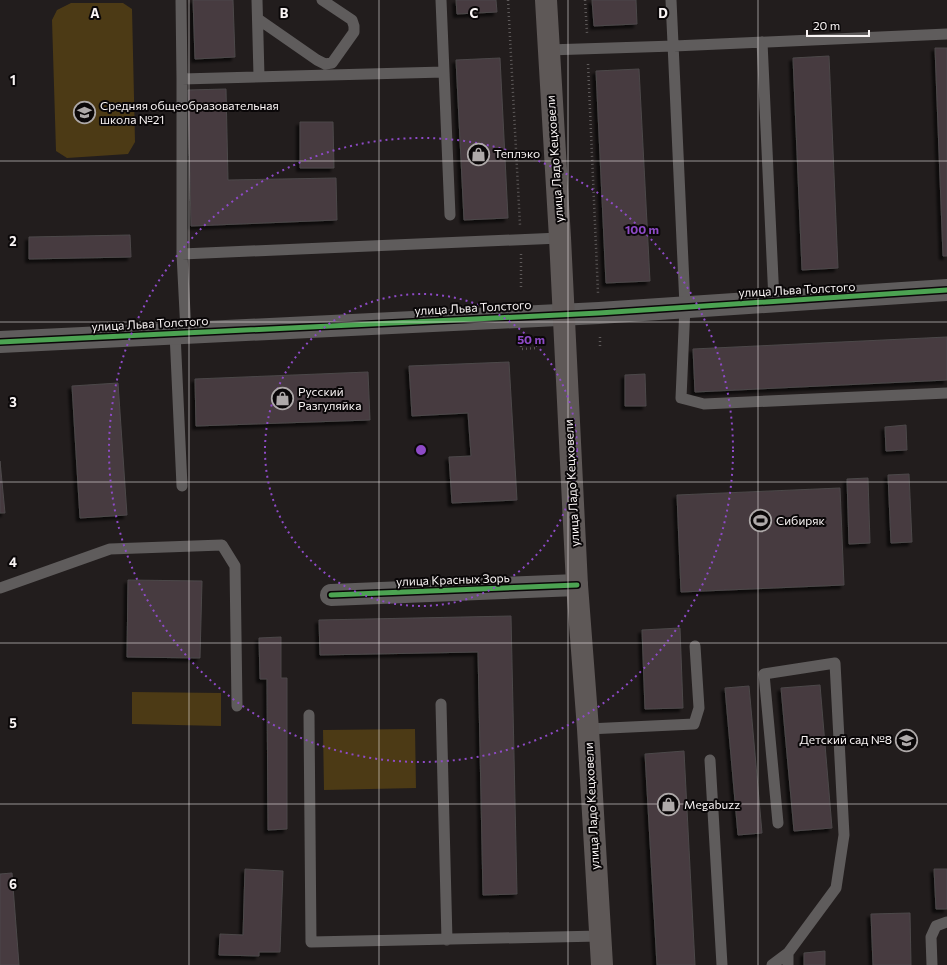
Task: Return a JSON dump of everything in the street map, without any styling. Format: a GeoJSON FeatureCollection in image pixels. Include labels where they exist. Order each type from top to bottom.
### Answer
{"type":"FeatureCollection","features":[{"type":"Feature","properties":{"kind":"main road","name":"улица Ладо Кецховели"},"geometry":{"type":"LineString","coordinates":[[546,0],[560,238],[577,585],[588,729],[602,965]]}},
{"type":"Feature","properties":{"kind":"street","name":"улица Льва Толстого"},"geometry":{"type":"LineString","coordinates":[[0,342],[563,314],[865,297],[947,290]]}},
{"type":"Feature","properties":{"kind":"street","name":"улица Красных Зорь"},"geometry":{"type":"LineString","coordinates":[[331,596],[577,585]]}},
{"type":"Feature","properties":{"kind":"lane"},"geometry":{"type":"LineString","coordinates":[[181,0],[182,486]]}},
{"type":"Feature","properties":{"kind":"lane"},"geometry":{"type":"LineString","coordinates":[[257,0],[259,76]]}},
{"type":"Feature","properties":{"kind":"lane"},"geometry":{"type":"LineString","coordinates":[[258,19],[317,60],[325,64],[332,63],[354,32],[354,26],[352,20],[322,0]]}},
{"type":"Feature","properties":{"kind":"lane"},"geometry":{"type":"LineString","coordinates":[[441,0],[450,216]]}},
{"type":"Feature","properties":{"kind":"lane"},"geometry":{"type":"LineString","coordinates":[[672,0],[685,306],[681,398],[704,404],[947,393]]}},
{"type":"Feature","properties":{"kind":"lane"},"geometry":{"type":"LineString","coordinates":[[548,50],[947,34]]}},
{"type":"Feature","properties":{"kind":"lane"},"geometry":{"type":"LineString","coordinates":[[762,42],[774,301]]}},
{"type":"Feature","properties":{"kind":"lane"},"geometry":{"type":"LineString","coordinates":[[182,79],[444,72]]}},
{"type":"Feature","properties":{"kind":"lane"},"geometry":{"type":"LineString","coordinates":[[182,254],[560,238]]}},
{"type":"Feature","properties":{"kind":"lane"},"geometry":{"type":"LineString","coordinates":[[0,588],[110,549],[222,546],[235,566],[237,706]]}},
{"type":"Feature","properties":{"kind":"lane"},"geometry":{"type":"LineString","coordinates":[[588,729],[694,724],[699,708],[695,646]]}},
{"type":"Feature","properties":{"kind":"lane"},"geometry":{"type":"LineString","coordinates":[[772,965],[788,952],[836,888],[844,835],[834,664],[764,674],[778,823]]}},
{"type":"Feature","properties":{"kind":"lane"},"geometry":{"type":"LineString","coordinates":[[441,704],[447,940]]}},
{"type":"Feature","properties":{"kind":"lane"},"geometry":{"type":"LineString","coordinates":[[309,715],[311,942],[600,936]]}},
{"type":"Feature","properties":{"kind":"lane"},"geometry":{"type":"LineString","coordinates":[[710,760],[722,965]]}},
{"type":"Feature","properties":{"kind":"lane"},"geometry":{"type":"LineString","coordinates":[[932,965],[931,937],[936,926],[947,922]]}},
{"type":"Feature","properties":{"kind":"lane"},"geometry":{"type":"LineString","coordinates":[[788,952],[788,965]]}},
{"type":"Feature","properties":{"kind":"path"},"geometry":{"type":"LineString","coordinates":[[508,0],[521,240],[521,288]]}},
{"type":"Feature","properties":{"kind":"path"},"geometry":{"type":"LineString","coordinates":[[585,0],[598,297]]}},
{"type":"Feature","properties":{"kind":"path"},"geometry":{"type":"LineString","coordinates":[[600,333],[600,346]]}},
{"type":"Feature","properties":{"kind":"path"},"geometry":{"type":"LineString","coordinates":[[521,342],[521,349],[537,348]]}},
{"type":"Feature","properties":{"kind":"shaded area"},"geometry":{"type":"Polygon","coordinates":[[[71,3],[123,3],[132,9],[135,142],[128,154],[67,158],[56,151],[52,20],[57,10],[71,3]]]}},
{"type":"Feature","properties":{"kind":"shaded area"},"geometry":{"type":"Polygon","coordinates":[[[132,692],[221,693],[221,726],[132,724],[132,692]]]}},
{"type":"Feature","properties":{"kind":"shaded area"},"geometry":{"type":"Polygon","coordinates":[[[415,729],[416,788],[324,790],[323,730],[415,729]]]}},
{"type":"Feature","properties":{"kind":"building"},"geometry":{"type":"Polygon","coordinates":[[[193,0],[233,0],[235,57],[195,59],[193,0]]]}},
{"type":"Feature","properties":{"kind":"building"},"geometry":{"type":"Polygon","coordinates":[[[456,0],[496,0],[497,12],[457,14],[456,0]]]}},
{"type":"Feature","properties":{"kind":"building"},"geometry":{"type":"Polygon","coordinates":[[[592,0],[636,0],[637,24],[594,26],[592,0]]]}},
{"type":"Feature","properties":{"kind":"building"},"geometry":{"type":"Polygon","coordinates":[[[935,48],[947,48],[947,256],[943,256],[935,48]]]}},
{"type":"Feature","properties":{"kind":"building"},"geometry":{"type":"Polygon","coordinates":[[[829,56],[838,268],[802,270],[793,58],[829,56]]]}},
{"type":"Feature","properties":{"kind":"building"},"geometry":{"type":"Polygon","coordinates":[[[500,58],[508,218],[464,220],[456,60],[500,58]]]}},
{"type":"Feature","properties":{"kind":"building"},"geometry":{"type":"Polygon","coordinates":[[[639,69],[650,281],[606,283],[596,71],[639,69]]]}},
{"type":"Feature","properties":{"kind":"building"},"geometry":{"type":"Polygon","coordinates":[[[226,89],[228,180],[336,178],[337,220],[191,226],[188,90],[226,89]]]}},
{"type":"Feature","properties":{"kind":"building"},"geometry":{"type":"Polygon","coordinates":[[[300,122],[333,122],[334,168],[300,168],[300,122]]]}},
{"type":"Feature","properties":{"kind":"building"},"geometry":{"type":"Polygon","coordinates":[[[130,235],[131,257],[29,259],[29,237],[130,235]]]}},
{"type":"Feature","properties":{"kind":"building"},"geometry":{"type":"Polygon","coordinates":[[[947,337],[947,380],[695,392],[693,349],[947,337]]]}},
{"type":"Feature","properties":{"kind":"building"},"geometry":{"type":"Polygon","coordinates":[[[509,362],[517,500],[452,503],[449,457],[471,456],[468,413],[412,416],[409,366],[509,362]]]}},
{"type":"Feature","properties":{"kind":"building"},"geometry":{"type":"Polygon","coordinates":[[[368,372],[370,420],[196,426],[195,379],[368,372]]]}},
{"type":"Feature","properties":{"kind":"building"},"geometry":{"type":"Polygon","coordinates":[[[645,374],[646,406],[625,406],[625,375],[645,374]]]}},
{"type":"Feature","properties":{"kind":"building"},"geometry":{"type":"Polygon","coordinates":[[[118,383],[127,515],[80,518],[72,386],[118,383]]]}},
{"type":"Feature","properties":{"kind":"building"},"geometry":{"type":"Polygon","coordinates":[[[906,425],[907,450],[886,451],[885,427],[906,425]]]}},
{"type":"Feature","properties":{"kind":"building"},"geometry":{"type":"Polygon","coordinates":[[[0,461],[5,513],[0,513],[0,461]]]}},
{"type":"Feature","properties":{"kind":"building"},"geometry":{"type":"Polygon","coordinates":[[[909,474],[912,542],[891,543],[888,475],[909,474]]]}},
{"type":"Feature","properties":{"kind":"building"},"geometry":{"type":"Polygon","coordinates":[[[868,478],[870,543],[849,544],[847,479],[868,478]]]}},
{"type":"Feature","properties":{"kind":"building","name":"Сибиряк"},"geometry":{"type":"Polygon","coordinates":[[[840,488],[844,585],[681,592],[677,495],[840,488]]]}},
{"type":"Feature","properties":{"kind":"building"},"geometry":{"type":"Polygon","coordinates":[[[128,580],[202,581],[200,658],[127,657],[128,580]]]}},
{"type":"Feature","properties":{"kind":"building"},"geometry":{"type":"Polygon","coordinates":[[[511,616],[517,894],[483,895],[478,652],[320,655],[319,620],[511,616]]]}},
{"type":"Feature","properties":{"kind":"building"},"geometry":{"type":"Polygon","coordinates":[[[680,628],[683,708],[645,709],[642,630],[680,628]]]}},
{"type":"Feature","properties":{"kind":"building"},"geometry":{"type":"Polygon","coordinates":[[[281,637],[281,678],[287,678],[287,829],[268,830],[267,679],[260,679],[259,638],[281,637]]]}},
{"type":"Feature","properties":{"kind":"building"},"geometry":{"type":"Polygon","coordinates":[[[820,685],[832,828],[794,831],[781,688],[820,685]]]}},
{"type":"Feature","properties":{"kind":"building"},"geometry":{"type":"Polygon","coordinates":[[[749,686],[762,833],[738,835],[725,688],[749,686]]]}},
{"type":"Feature","properties":{"kind":"building"},"geometry":{"type":"Polygon","coordinates":[[[684,751],[695,965],[657,965],[645,754],[684,751]]]}},
{"type":"Feature","properties":{"kind":"building"},"geometry":{"type":"Polygon","coordinates":[[[245,869],[283,871],[280,952],[259,952],[259,956],[219,955],[220,934],[243,935],[245,869]]]}},
{"type":"Feature","properties":{"kind":"building"},"geometry":{"type":"Polygon","coordinates":[[[934,869],[947,869],[947,909],[936,909],[934,869]]]}},
{"type":"Feature","properties":{"kind":"building"},"geometry":{"type":"Polygon","coordinates":[[[12,873],[19,965],[0,965],[0,874],[12,873]]]}},
{"type":"Feature","properties":{"kind":"building"},"geometry":{"type":"Polygon","coordinates":[[[910,913],[911,965],[873,965],[871,914],[910,913]]]}},
{"type":"Feature","properties":{"kind":"building"},"geometry":{"type":"Polygon","coordinates":[[[825,951],[825,965],[804,965],[804,953],[825,951]]]}},
{"type":"Feature","properties":{"kind":"cycle path"},"geometry":{"type":"LineString","coordinates":[[0,342],[599,313],[947,290]]}},
{"type":"Feature","properties":{"kind":"cycle path"},"geometry":{"type":"LineString","coordinates":[[331,595],[577,585]]}},
{"type":"Feature","properties":{"kind":"place","name":"Средняя общеобразовательная школа №21"},"geometry":{"type":"Point","coordinates":[84,113]}},
{"type":"Feature","properties":{"kind":"place","name":"Теплэко"},"geometry":{"type":"Point","coordinates":[478,154]}},
{"type":"Feature","properties":{"kind":"place","name":"Русский Разгуляйка"},"geometry":{"type":"Point","coordinates":[283,399]}},
{"type":"Feature","properties":{"kind":"place","name":"Сибиряк"},"geometry":{"type":"Point","coordinates":[760,521]}},
{"type":"Feature","properties":{"kind":"place","name":"Детский сад №8"},"geometry":{"type":"Point","coordinates":[907,740]}},
{"type":"Feature","properties":{"kind":"place","name":"Megabuzz"},"geometry":{"type":"Point","coordinates":[669,805]}}]}
